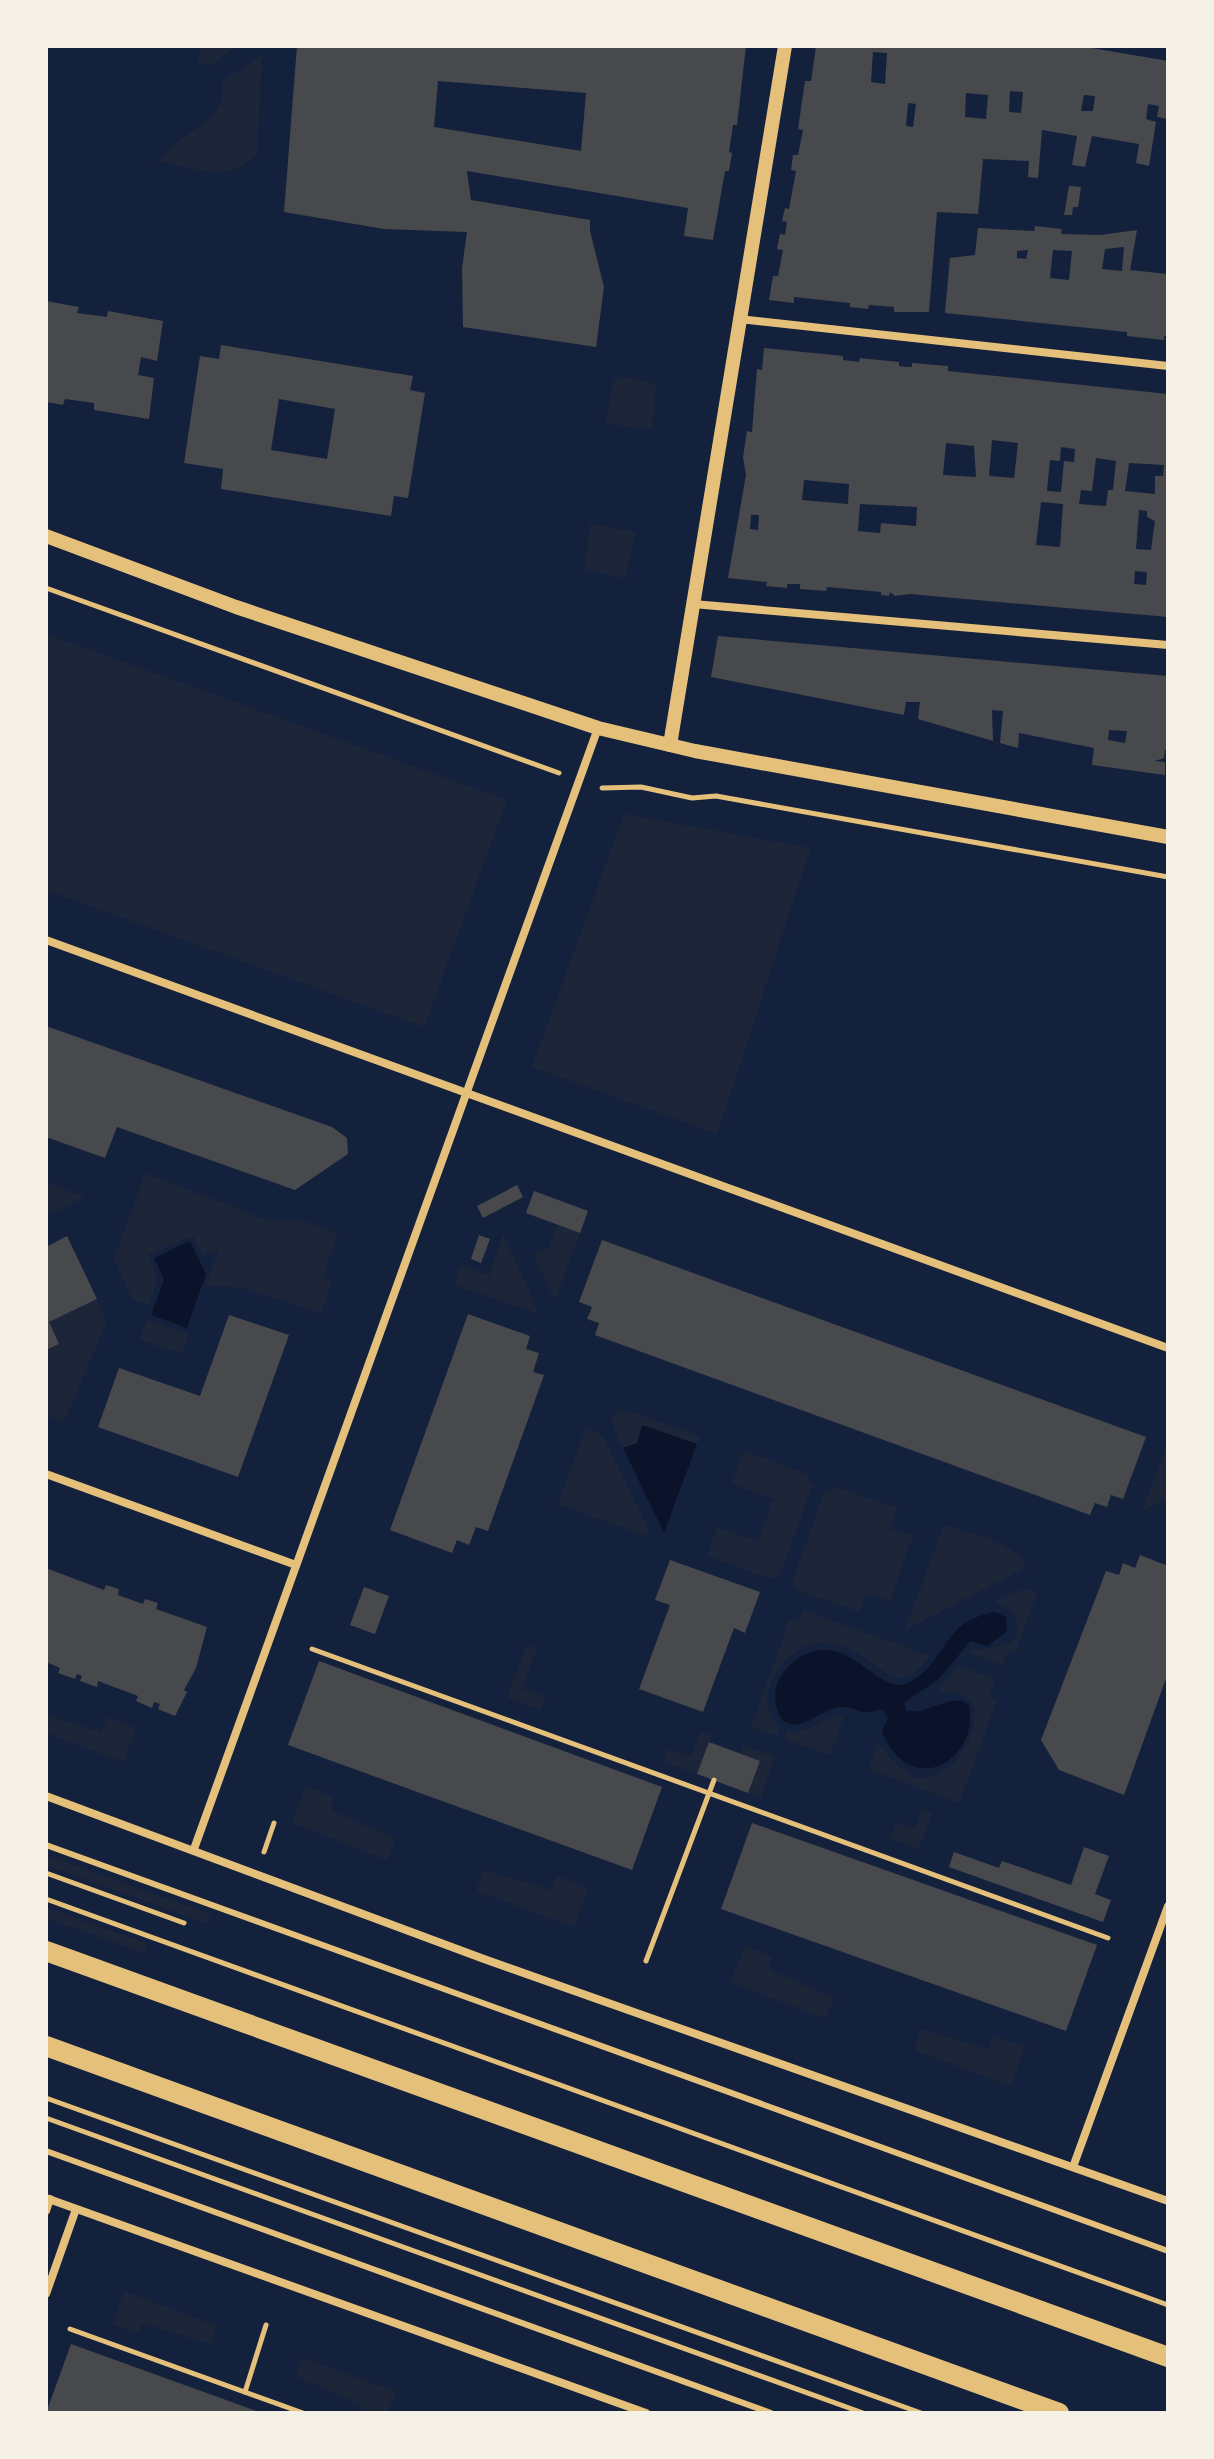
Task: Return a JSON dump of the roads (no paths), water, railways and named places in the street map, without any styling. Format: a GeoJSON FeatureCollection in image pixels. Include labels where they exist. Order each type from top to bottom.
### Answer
{"type":"FeatureCollection","features":[{"type":"Feature","properties":{"kind":"main road"},"geometry":{"type":"LineString","coordinates":[[46,1951],[1168,2357]]}},
{"type":"Feature","properties":{"kind":"main road"},"geometry":{"type":"LineString","coordinates":[[46,2046],[1059,2413]]}},
{"type":"Feature","properties":{"kind":"street"},"geometry":{"type":"LineString","coordinates":[[670,745],[785,46]]}},
{"type":"Feature","properties":{"kind":"street"},"geometry":{"type":"LineString","coordinates":[[738,319],[1168,366]]}},
{"type":"Feature","properties":{"kind":"street"},"geometry":{"type":"LineString","coordinates":[[46,536],[236,607],[598,728],[670,745],[1168,837]]}},
{"type":"Feature","properties":{"kind":"street"},"geometry":{"type":"LineString","coordinates":[[693,604],[1168,645]]}},
{"type":"Feature","properties":{"kind":"street"},"geometry":{"type":"LineString","coordinates":[[194,1849],[598,728]]}},
{"type":"Feature","properties":{"kind":"street"},"geometry":{"type":"LineString","coordinates":[[46,940],[467,1090],[513,1110],[1168,1348]]}},
{"type":"Feature","properties":{"kind":"street"},"geometry":{"type":"LineString","coordinates":[[46,1474],[296,1565]]}},
{"type":"Feature","properties":{"kind":"street"},"geometry":{"type":"LineString","coordinates":[[46,1796],[484,1959],[1168,2201]]}},
{"type":"Feature","properties":{"kind":"street"},"geometry":{"type":"LineString","coordinates":[[1073,2167],[1168,1906]]}},
{"type":"Feature","properties":{"kind":"street"},"geometry":{"type":"LineString","coordinates":[[46,2211],[48,2199],[646,2413]]}},
{"type":"Feature","properties":{"kind":"street"},"geometry":{"type":"LineString","coordinates":[[46,2294],[76,2209]]}},
{"type":"Feature","properties":{"kind":"lane"},"geometry":{"type":"LineString","coordinates":[[46,1845],[1168,2251]]}},
{"type":"Feature","properties":{"kind":"lane"},"geometry":{"type":"LineString","coordinates":[[46,2151],[771,2413]]}}]}
